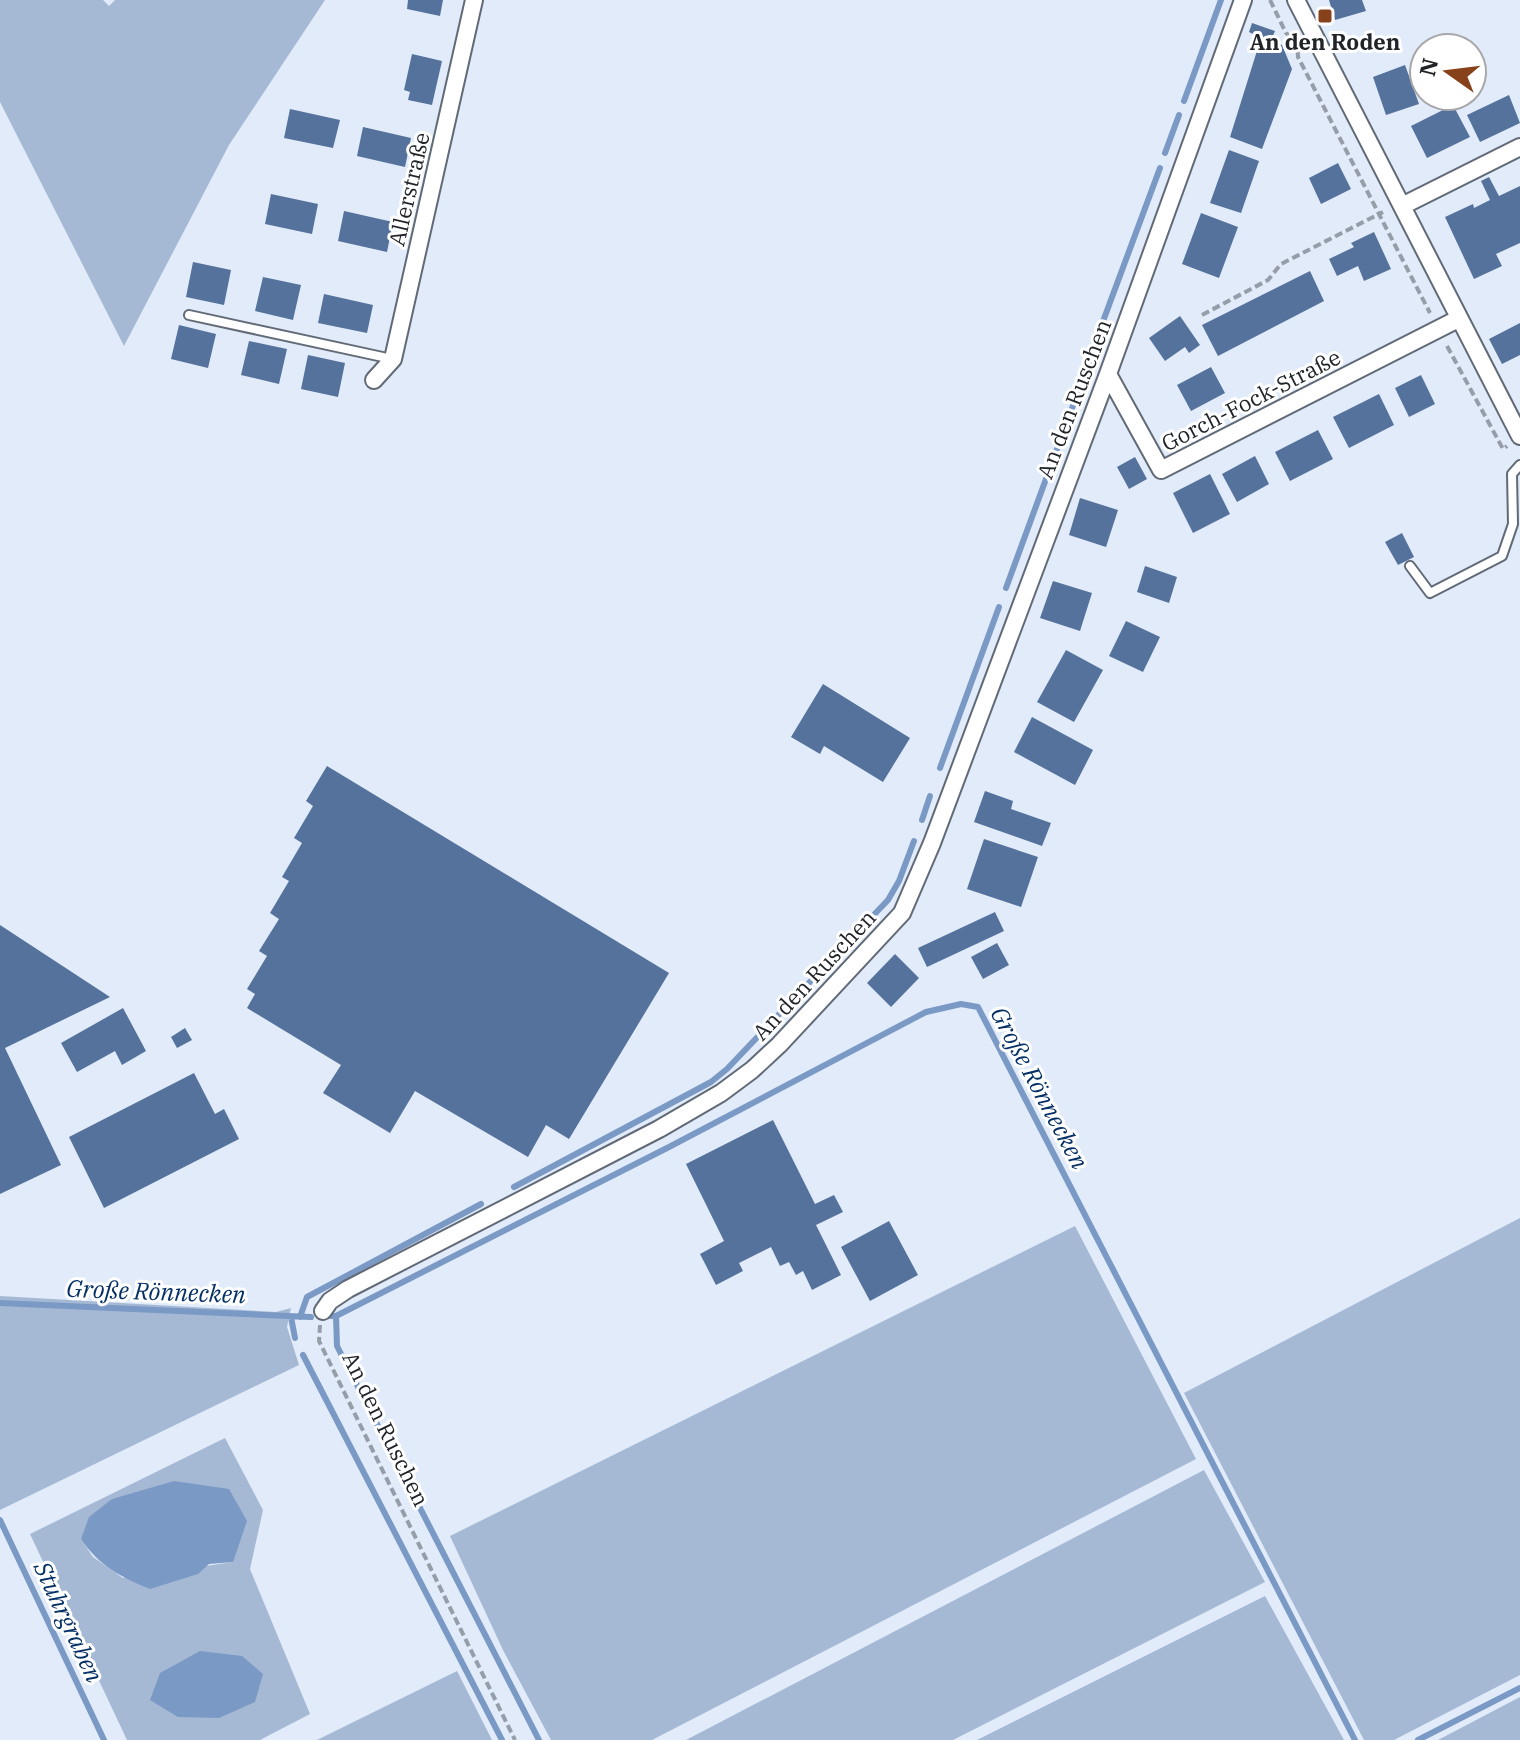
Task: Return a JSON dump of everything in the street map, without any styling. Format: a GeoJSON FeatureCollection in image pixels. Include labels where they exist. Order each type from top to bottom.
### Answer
{"type":"FeatureCollection","features":[{"type":"Feature","properties":{"kind":"street","name":"Allerstraße"},"geometry":{"type":"LineString","coordinates":[[374,380],[393,359],[474,0]]}},
{"type":"Feature","properties":{"kind":"street","name":"An den Ruschen"},"geometry":{"type":"LineString","coordinates":[[323,1311],[330,1301],[348,1289],[659,1129],[721,1093],[779,1045],[902,913],[932,843],[1108,374],[1243,0]]}},
{"type":"Feature","properties":{"kind":"street"},"geometry":{"type":"LineString","coordinates":[[1296,0],[1402,206],[1516,440]]}},
{"type":"Feature","properties":{"kind":"street"},"geometry":{"type":"LineString","coordinates":[[1402,206],[1520,147]]}},
{"type":"Feature","properties":{"kind":"street","name":"Gorch-Fock-Straße"},"geometry":{"type":"LineString","coordinates":[[1108,374],[1161,470],[1458,319]]}},
{"type":"Feature","properties":{"kind":"lane"},"geometry":{"type":"LineString","coordinates":[[189,315],[393,359]]}},
{"type":"Feature","properties":{"kind":"lane"},"geometry":{"type":"LineString","coordinates":[[1410,566],[1430,593],[1502,556],[1513,524],[1512,474],[1520,465]]}},
{"type":"Feature","properties":{"kind":"path"},"geometry":{"type":"LineString","coordinates":[[1270,0],[1286,33],[1297,42],[1298,57],[1503,449],[1516,440]]}},
{"type":"Feature","properties":{"kind":"path"},"geometry":{"type":"LineString","coordinates":[[1202,315],[1268,280],[1281,264],[1380,213],[1402,206]]}},
{"type":"Feature","properties":{"kind":"path","name":"An den Ruschen"},"geometry":{"type":"LineString","coordinates":[[323,1311],[319,1341],[515,1740]]}},
{"type":"Feature","properties":{"kind":"shaded area"},"geometry":{"type":"Polygon","coordinates":[[[0,0],[103,0],[109,6],[115,0],[325,0],[229,145],[124,346],[0,102],[0,0]]]}},
{"type":"Feature","properties":{"kind":"shaded area"},"geometry":{"type":"Polygon","coordinates":[[[1520,1218],[1520,1675],[1394,1740],[1364,1740],[1184,1393],[1520,1218]]]}},
{"type":"Feature","properties":{"kind":"shaded area"},"geometry":{"type":"Polygon","coordinates":[[[1075,1226],[1196,1459],[652,1740],[551,1740],[503,1650],[450,1536],[1075,1226]]]}},
{"type":"Feature","properties":{"kind":"shaded area"},"geometry":{"type":"Polygon","coordinates":[[[0,1296],[276,1312],[291,1308],[287,1327],[299,1365],[0,1510],[0,1296]]]}},
{"type":"Feature","properties":{"kind":"shaded area"},"geometry":{"type":"Polygon","coordinates":[[[225,1438],[263,1510],[250,1569],[310,1714],[260,1740],[127,1740],[30,1534],[225,1438]],[[81,1539],[93,1557],[123,1578],[233,1562],[81,1539]]]}},
{"type":"Feature","properties":{"kind":"shaded area"},"geometry":{"type":"Polygon","coordinates":[[[1204,1470],[1265,1582],[953,1740],[686,1740],[1204,1470]]]}},
{"type":"Feature","properties":{"kind":"shaded area"},"geometry":{"type":"Polygon","coordinates":[[[174,1481],[229,1489],[247,1521],[233,1562],[209,1564],[198,1574],[150,1589],[111,1570],[95,1557],[81,1539],[89,1517],[112,1499],[174,1481]]]}},
{"type":"Feature","properties":{"kind":"shaded area"},"geometry":{"type":"Polygon","coordinates":[[[1265,1596],[1344,1740],[977,1740],[1265,1596]]]}},
{"type":"Feature","properties":{"kind":"shaded area"},"geometry":{"type":"Polygon","coordinates":[[[200,1651],[242,1656],[263,1674],[255,1702],[219,1718],[178,1717],[150,1700],[160,1673],[200,1651]]]}},
{"type":"Feature","properties":{"kind":"shaded area"},"geometry":{"type":"Polygon","coordinates":[[[457,1671],[492,1740],[317,1740],[457,1671]]]}},
{"type":"Feature","properties":{"kind":"shaded area"},"geometry":{"type":"Polygon","coordinates":[[[1520,1697],[1520,1740],[1438,1740],[1520,1697]]]}},
{"type":"Feature","properties":{"kind":"building"},"geometry":{"type":"Polygon","coordinates":[[[408,0],[443,0],[440,16],[407,9],[408,0]]]}},
{"type":"Feature","properties":{"kind":"building"},"geometry":{"type":"Polygon","coordinates":[[[1329,0],[1362,0],[1366,11],[1335,20],[1329,0]]]}},
{"type":"Feature","properties":{"kind":"building"},"geometry":{"type":"Polygon","coordinates":[[[1252,23],[1275,31],[1271,41],[1282,45],[1292,69],[1262,149],[1230,137],[1261,38],[1249,32],[1252,23]]]}},
{"type":"Feature","properties":{"kind":"building"},"geometry":{"type":"Polygon","coordinates":[[[412,54],[442,61],[432,105],[408,100],[410,92],[404,90],[412,54]]]}},
{"type":"Feature","properties":{"kind":"building"},"geometry":{"type":"Polygon","coordinates":[[[1405,65],[1408,73],[1408,108],[1386,115],[1373,77],[1405,65]]]}},
{"type":"Feature","properties":{"kind":"building"},"geometry":{"type":"Polygon","coordinates":[[[1509,95],[1520,123],[1480,142],[1467,115],[1488,112],[1488,105],[1509,95]]]}},
{"type":"Feature","properties":{"kind":"building"},"geometry":{"type":"Polygon","coordinates":[[[290,109],[340,120],[333,148],[284,138],[290,109]]]}},
{"type":"Feature","properties":{"kind":"building"},"geometry":{"type":"Polygon","coordinates":[[[1439,112],[1457,112],[1470,137],[1427,158],[1411,126],[1439,112]]]}},
{"type":"Feature","properties":{"kind":"building"},"geometry":{"type":"Polygon","coordinates":[[[363,127],[411,138],[405,167],[357,156],[363,127]]]}},
{"type":"Feature","properties":{"kind":"building"},"geometry":{"type":"Polygon","coordinates":[[[1229,150],[1259,161],[1241,213],[1210,203],[1229,150]]]}},
{"type":"Feature","properties":{"kind":"building"},"geometry":{"type":"Polygon","coordinates":[[[1338,163],[1351,189],[1321,204],[1309,178],[1338,163]]]}},
{"type":"Feature","properties":{"kind":"building"},"geometry":{"type":"Polygon","coordinates":[[[1489,177],[1499,196],[1520,186],[1520,243],[1496,254],[1502,266],[1474,279],[1445,217],[1490,200],[1481,181],[1489,177]]]}},
{"type":"Feature","properties":{"kind":"building"},"geometry":{"type":"Polygon","coordinates":[[[271,194],[318,204],[312,234],[265,224],[271,194]]]}},
{"type":"Feature","properties":{"kind":"building"},"geometry":{"type":"Polygon","coordinates":[[[344,211],[393,222],[387,252],[338,241],[344,211]]]}},
{"type":"Feature","properties":{"kind":"building"},"geometry":{"type":"Polygon","coordinates":[[[1201,213],[1238,227],[1219,278],[1182,264],[1201,213]]]}},
{"type":"Feature","properties":{"kind":"building"},"geometry":{"type":"Polygon","coordinates":[[[1374,232],[1391,269],[1364,281],[1358,266],[1337,276],[1329,259],[1354,247],[1351,243],[1374,232]]]}},
{"type":"Feature","properties":{"kind":"building"},"geometry":{"type":"Polygon","coordinates":[[[193,262],[231,270],[224,305],[186,297],[193,262]]]}},
{"type":"Feature","properties":{"kind":"building"},"geometry":{"type":"Polygon","coordinates":[[[1310,271],[1324,301],[1218,356],[1202,325],[1310,271]]]}},
{"type":"Feature","properties":{"kind":"building"},"geometry":{"type":"Polygon","coordinates":[[[263,277],[301,285],[293,320],[255,311],[263,277]]]}},
{"type":"Feature","properties":{"kind":"building"},"geometry":{"type":"Polygon","coordinates":[[[324,294],[373,305],[367,333],[318,323],[324,294]]]}},
{"type":"Feature","properties":{"kind":"building"},"geometry":{"type":"Polygon","coordinates":[[[1180,316],[1200,345],[1189,353],[1185,347],[1165,361],[1149,338],[1180,316]]]}},
{"type":"Feature","properties":{"kind":"building"},"geometry":{"type":"Polygon","coordinates":[[[1520,323],[1520,355],[1502,364],[1489,339],[1520,323]]]}},
{"type":"Feature","properties":{"kind":"building"},"geometry":{"type":"Polygon","coordinates":[[[179,325],[216,334],[208,368],[171,359],[179,325]]]}},
{"type":"Feature","properties":{"kind":"building"},"geometry":{"type":"Polygon","coordinates":[[[249,341],[287,349],[279,384],[241,375],[249,341]]]}},
{"type":"Feature","properties":{"kind":"building"},"geometry":{"type":"Polygon","coordinates":[[[308,355],[345,363],[338,397],[301,389],[308,355]]]}},
{"type":"Feature","properties":{"kind":"building"},"geometry":{"type":"Polygon","coordinates":[[[1211,367],[1225,393],[1191,411],[1177,385],[1211,367]]]}},
{"type":"Feature","properties":{"kind":"building"},"geometry":{"type":"Polygon","coordinates":[[[1421,375],[1435,404],[1409,417],[1395,388],[1421,375]]]}},
{"type":"Feature","properties":{"kind":"building"},"geometry":{"type":"Polygon","coordinates":[[[1379,394],[1394,425],[1349,448],[1333,417],[1379,394]]]}},
{"type":"Feature","properties":{"kind":"building"},"geometry":{"type":"Polygon","coordinates":[[[1318,430],[1333,459],[1290,481],[1275,452],[1318,430]]]}},
{"type":"Feature","properties":{"kind":"building"},"geometry":{"type":"Polygon","coordinates":[[[1255,456],[1269,484],[1237,502],[1222,474],[1255,456]]]}},
{"type":"Feature","properties":{"kind":"building"},"geometry":{"type":"Polygon","coordinates":[[[1135,457],[1147,479],[1129,489],[1117,467],[1135,457]]]}},
{"type":"Feature","properties":{"kind":"building"},"geometry":{"type":"Polygon","coordinates":[[[1210,474],[1230,514],[1193,533],[1173,493],[1210,474]]]}},
{"type":"Feature","properties":{"kind":"building"},"geometry":{"type":"Polygon","coordinates":[[[1080,498],[1118,510],[1106,547],[1069,535],[1080,498]]]}},
{"type":"Feature","properties":{"kind":"building"},"geometry":{"type":"Polygon","coordinates":[[[1402,533],[1414,557],[1398,565],[1385,542],[1402,533]]]}},
{"type":"Feature","properties":{"kind":"building"},"geometry":{"type":"Polygon","coordinates":[[[1145,566],[1177,577],[1169,603],[1137,592],[1145,566]]]}},
{"type":"Feature","properties":{"kind":"building"},"geometry":{"type":"Polygon","coordinates":[[[1053,581],[1092,593],[1080,631],[1040,618],[1053,581]]]}},
{"type":"Feature","properties":{"kind":"building"},"geometry":{"type":"Polygon","coordinates":[[[1126,621],[1160,637],[1143,672],[1109,656],[1126,621]]]}},
{"type":"Feature","properties":{"kind":"building"},"geometry":{"type":"Polygon","coordinates":[[[1066,650],[1103,670],[1074,722],[1037,702],[1066,650]]]}},
{"type":"Feature","properties":{"kind":"building"},"geometry":{"type":"Polygon","coordinates":[[[823,684],[910,738],[883,782],[824,746],[820,754],[791,737],[823,684]]]}},
{"type":"Feature","properties":{"kind":"building"},"geometry":{"type":"Polygon","coordinates":[[[1032,717],[1093,750],[1075,785],[1014,752],[1032,717]]]}},
{"type":"Feature","properties":{"kind":"building"},"geometry":{"type":"Polygon","coordinates":[[[327,766],[669,973],[569,1139],[546,1125],[528,1157],[415,1091],[390,1133],[323,1093],[341,1065],[247,1008],[255,994],[247,989],[267,956],[259,951],[279,919],[270,913],[289,881],[282,877],[302,843],[294,838],[313,806],[306,801],[327,766]]]}},
{"type":"Feature","properties":{"kind":"building"},"geometry":{"type":"Polygon","coordinates":[[[985,791],[1013,801],[1011,809],[1051,823],[1042,846],[974,822],[985,791]]]}},
{"type":"Feature","properties":{"kind":"building"},"geometry":{"type":"Polygon","coordinates":[[[984,839],[1038,857],[1021,907],[967,889],[984,839]]]}},
{"type":"Feature","properties":{"kind":"building"},"geometry":{"type":"Polygon","coordinates":[[[995,912],[1004,931],[927,967],[918,948],[995,912]]]}},
{"type":"Feature","properties":{"kind":"building"},"geometry":{"type":"Polygon","coordinates":[[[0,925],[110,997],[5,1048],[61,1165],[0,1194],[0,925]]]}},
{"type":"Feature","properties":{"kind":"building"},"geometry":{"type":"Polygon","coordinates":[[[997,943],[1009,965],[983,979],[971,957],[997,943]]]}},
{"type":"Feature","properties":{"kind":"building"},"geometry":{"type":"Polygon","coordinates":[[[895,954],[919,978],[891,1007],[867,983],[895,954]]]}},
{"type":"Feature","properties":{"kind":"building"},"geometry":{"type":"Polygon","coordinates":[[[123,1008],[146,1051],[122,1065],[115,1051],[77,1072],[61,1043],[123,1008]]]}},
{"type":"Feature","properties":{"kind":"building"},"geometry":{"type":"Polygon","coordinates":[[[185,1028],[192,1040],[177,1048],[171,1037],[185,1028]]]}},
{"type":"Feature","properties":{"kind":"building"},"geometry":{"type":"Polygon","coordinates":[[[194,1073],[215,1114],[224,1109],[239,1139],[104,1208],[69,1137],[194,1073]]]}},
{"type":"Feature","properties":{"kind":"building"},"geometry":{"type":"Polygon","coordinates":[[[773,1120],[815,1204],[834,1195],[843,1212],[816,1225],[841,1275],[812,1290],[803,1271],[796,1275],[789,1262],[780,1266],[771,1247],[739,1263],[743,1271],[716,1285],[700,1254],[724,1241],[686,1164],[773,1120]]]}},
{"type":"Feature","properties":{"kind":"building"},"geometry":{"type":"Polygon","coordinates":[[[889,1221],[918,1275],[870,1301],[841,1247],[889,1221]]]}},
{"type":"Feature","properties":{"kind":"waterway"},"geometry":{"type":"LineString","coordinates":[[1184,101],[1221,0]]}},
{"type":"Feature","properties":{"kind":"waterway"},"geometry":{"type":"LineString","coordinates":[[1165,153],[1179,115]]}},
{"type":"Feature","properties":{"kind":"waterway"},"geometry":{"type":"LineString","coordinates":[[1102,324],[1160,168]]}},
{"type":"Feature","properties":{"kind":"waterway"},"geometry":{"type":"LineString","coordinates":[[1062,435],[1099,336]]}},
{"type":"Feature","properties":{"kind":"waterway"},"geometry":{"type":"LineString","coordinates":[[1006,588],[1057,449]]}},
{"type":"Feature","properties":{"kind":"waterway"},"geometry":{"type":"LineString","coordinates":[[940,768],[999,607]]}},
{"type":"Feature","properties":{"kind":"waterway"},"geometry":{"type":"LineString","coordinates":[[922,820],[930,796]]}},
{"type":"Feature","properties":{"kind":"waterway"},"geometry":{"type":"LineString","coordinates":[[514,1187],[711,1082],[727,1069],[888,900],[899,881],[914,841]]}},
{"type":"Feature","properties":{"kind":"waterway","name":"Große Rönnecken"},"geometry":{"type":"LineString","coordinates":[[331,1316],[669,1147],[926,1012],[961,1004],[978,1007],[1355,1740]]}},
{"type":"Feature","properties":{"kind":"waterway"},"geometry":{"type":"LineString","coordinates":[[300,1317],[307,1297],[481,1204]]}},
{"type":"Feature","properties":{"kind":"waterway","name":"Große Rönnecken"},"geometry":{"type":"LineString","coordinates":[[0,1303],[311,1317]]}},
{"type":"Feature","properties":{"kind":"waterway"},"geometry":{"type":"LineString","coordinates":[[336,1316],[337,1346],[539,1740]]}},
{"type":"Feature","properties":{"kind":"waterway"},"geometry":{"type":"LineString","coordinates":[[291,1317],[295,1338]]}},
{"type":"Feature","properties":{"kind":"waterway"},"geometry":{"type":"LineString","coordinates":[[303,1355],[502,1740]]}},
{"type":"Feature","properties":{"kind":"waterway","name":"Stuhrgraben"},"geometry":{"type":"LineString","coordinates":[[0,1520],[104,1740]]}},
{"type":"Feature","properties":{"kind":"waterway","name":"Große Rönnecken"},"geometry":{"type":"LineString","coordinates":[[1418,1740],[1520,1688]]}},
{"type":"Feature","properties":{"kind":"place","name":"An den Roden"},"geometry":{"type":"Point","coordinates":[1325,16]}}]}
